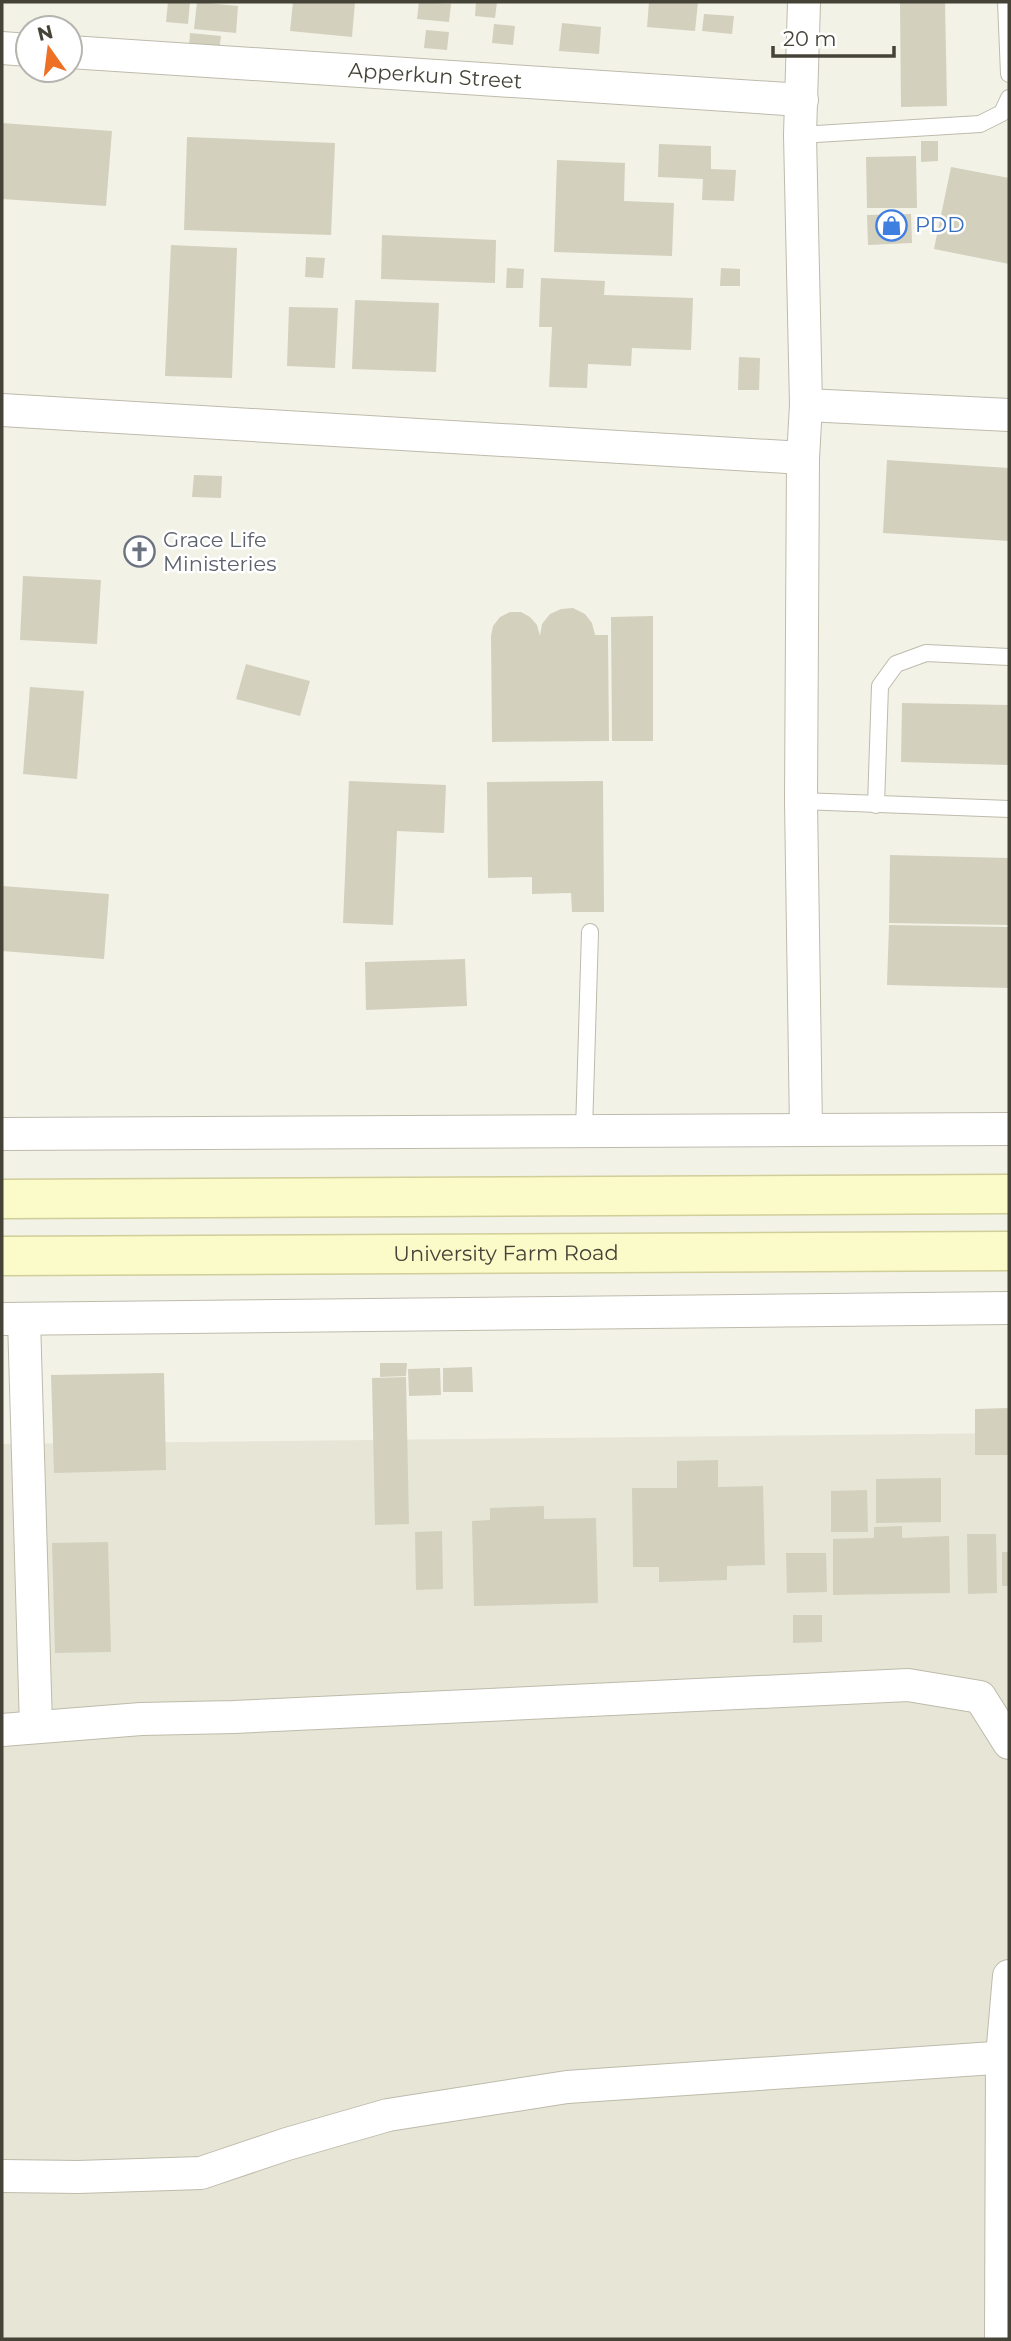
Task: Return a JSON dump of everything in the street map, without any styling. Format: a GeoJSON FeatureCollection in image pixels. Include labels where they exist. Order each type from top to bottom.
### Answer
{"type":"FeatureCollection","features":[{"type":"Feature","properties":{"kind":"street"},"geometry":{"type":"LineString","coordinates":[[804,2],[800,135],[806,405],[803,458],[801,801],[806,1130]]}},
{"type":"Feature","properties":{"kind":"street","name":"Apperkun Street"},"geometry":{"type":"LineString","coordinates":[[84,53],[802,100]]}},
{"type":"Feature","properties":{"kind":"street"},"geometry":{"type":"LineString","coordinates":[[806,405],[1009,415]]}},
{"type":"Feature","properties":{"kind":"street"},"geometry":{"type":"LineString","coordinates":[[2,410],[803,458]]}},
{"type":"Feature","properties":{"kind":"street"},"geometry":{"type":"LineString","coordinates":[[2,1134],[1009,1129]]}},
{"type":"Feature","properties":{"kind":"street"},"geometry":{"type":"LineString","coordinates":[[2,1199],[1009,1194]]}},
{"type":"Feature","properties":{"kind":"street","name":"University Farm Road"},"geometry":{"type":"LineString","coordinates":[[2,1256],[1009,1251]]}},
{"type":"Feature","properties":{"kind":"street"},"geometry":{"type":"LineString","coordinates":[[36,1727],[13,1319],[1009,1308]]}},
{"type":"Feature","properties":{"kind":"street"},"geometry":{"type":"LineString","coordinates":[[2,1730],[141,1719],[248,1717],[908,1685],[980,1697],[1009,1743]]}},
{"type":"Feature","properties":{"kind":"street"},"geometry":{"type":"LineString","coordinates":[[1001,2339],[1009,1976]]}},
{"type":"Feature","properties":{"kind":"street"},"geometry":{"type":"LineString","coordinates":[[2,2176],[78,2177],[201,2173],[286,2144],[388,2115],[567,2087],[1006,2057]]}},
{"type":"Feature","properties":{"kind":"lane"},"geometry":{"type":"LineString","coordinates":[[1006,2],[1009,74]]}},
{"type":"Feature","properties":{"kind":"lane"},"geometry":{"type":"LineString","coordinates":[[800,135],[980,124],[1002,113],[1009,99]]}},
{"type":"Feature","properties":{"kind":"lane"},"geometry":{"type":"LineString","coordinates":[[876,805],[880,685],[896,664],[926,653],[1009,657]]}},
{"type":"Feature","properties":{"kind":"lane"},"geometry":{"type":"LineString","coordinates":[[801,801],[1009,809]]}},
{"type":"Feature","properties":{"kind":"lane"},"geometry":{"type":"LineString","coordinates":[[584,1131],[590,932]]}},
{"type":"Feature","properties":{"kind":"shaded area"},"geometry":{"type":"Polygon","coordinates":[[[1009,1433],[1009,2339],[2,2339],[2,1444],[1009,1433]]]}},
{"type":"Feature","properties":{"kind":"building"},"geometry":{"type":"Polygon","coordinates":[[[168,2],[190,2],[188,24],[166,22],[168,2]]]}},
{"type":"Feature","properties":{"kind":"building"},"geometry":{"type":"Polygon","coordinates":[[[197,2],[238,6],[236,33],[194,29],[197,2]]]}},
{"type":"Feature","properties":{"kind":"building"},"geometry":{"type":"Polygon","coordinates":[[[293,2],[355,2],[352,37],[290,31],[293,2]]]}},
{"type":"Feature","properties":{"kind":"building"},"geometry":{"type":"Polygon","coordinates":[[[419,2],[451,4],[449,22],[417,19],[419,2]]]}},
{"type":"Feature","properties":{"kind":"building"},"geometry":{"type":"Polygon","coordinates":[[[476,2],[497,2],[495,18],[475,16],[476,2]]]}},
{"type":"Feature","properties":{"kind":"building"},"geometry":{"type":"Polygon","coordinates":[[[649,2],[698,2],[695,31],[647,27],[649,2]]]}},
{"type":"Feature","properties":{"kind":"building"},"geometry":{"type":"Polygon","coordinates":[[[900,2],[945,2],[947,106],[901,107],[900,2]]]}},
{"type":"Feature","properties":{"kind":"building"},"geometry":{"type":"Polygon","coordinates":[[[704,14],[734,16],[732,34],[702,31],[704,14]]]}},
{"type":"Feature","properties":{"kind":"building"},"geometry":{"type":"Polygon","coordinates":[[[562,23],[601,27],[599,54],[559,51],[562,23]]]}},
{"type":"Feature","properties":{"kind":"building"},"geometry":{"type":"Polygon","coordinates":[[[494,24],[515,26],[513,45],[492,43],[494,24]]]}},
{"type":"Feature","properties":{"kind":"building"},"geometry":{"type":"Polygon","coordinates":[[[426,30],[449,32],[447,50],[424,48],[426,30]]]}},
{"type":"Feature","properties":{"kind":"building"},"geometry":{"type":"Polygon","coordinates":[[[190,33],[221,36],[219,51],[189,48],[190,33]]]}},
{"type":"Feature","properties":{"kind":"building"},"geometry":{"type":"Polygon","coordinates":[[[2,123],[112,131],[106,206],[2,199],[2,123]]]}},
{"type":"Feature","properties":{"kind":"building"},"geometry":{"type":"Polygon","coordinates":[[[187,137],[335,143],[331,235],[184,230],[187,137]]]}},
{"type":"Feature","properties":{"kind":"building"},"geometry":{"type":"Polygon","coordinates":[[[921,141],[938,141],[938,161],[921,162],[921,141]]]}},
{"type":"Feature","properties":{"kind":"building"},"geometry":{"type":"Polygon","coordinates":[[[659,144],[711,146],[711,169],[736,170],[734,201],[702,200],[703,179],[658,177],[659,144]]]}},
{"type":"Feature","properties":{"kind":"building"},"geometry":{"type":"Polygon","coordinates":[[[916,156],[917,208],[867,208],[866,157],[916,156]]]}},
{"type":"Feature","properties":{"kind":"building"},"geometry":{"type":"Polygon","coordinates":[[[557,160],[625,163],[624,201],[674,203],[672,256],[554,252],[557,160]]]}},
{"type":"Feature","properties":{"kind":"building"},"geometry":{"type":"Polygon","coordinates":[[[951,167],[1009,178],[1009,264],[934,249],[951,167]]]}},
{"type":"Feature","properties":{"kind":"building"},"geometry":{"type":"Polygon","coordinates":[[[911,214],[912,243],[868,245],[867,215],[911,214]]]}},
{"type":"Feature","properties":{"kind":"building"},"geometry":{"type":"Polygon","coordinates":[[[382,235],[496,240],[495,283],[381,279],[382,235]]]}},
{"type":"Feature","properties":{"kind":"building"},"geometry":{"type":"Polygon","coordinates":[[[171,245],[237,248],[232,378],[165,376],[171,245]]]}},
{"type":"Feature","properties":{"kind":"building"},"geometry":{"type":"Polygon","coordinates":[[[306,257],[325,258],[323,278],[305,277],[306,257]]]}},
{"type":"Feature","properties":{"kind":"building"},"geometry":{"type":"Polygon","coordinates":[[[507,268],[524,269],[523,288],[506,288],[507,268]]]}},
{"type":"Feature","properties":{"kind":"building"},"geometry":{"type":"Polygon","coordinates":[[[721,268],[740,269],[740,286],[720,286],[721,268]]]}},
{"type":"Feature","properties":{"kind":"building"},"geometry":{"type":"Polygon","coordinates":[[[541,278],[605,281],[604,295],[693,298],[691,350],[632,348],[631,366],[588,364],[587,388],[549,387],[552,327],[539,327],[541,278]]]}},
{"type":"Feature","properties":{"kind":"building"},"geometry":{"type":"Polygon","coordinates":[[[355,300],[439,303],[436,372],[352,369],[355,300]]]}},
{"type":"Feature","properties":{"kind":"building"},"geometry":{"type":"Polygon","coordinates":[[[289,307],[338,308],[335,368],[287,366],[289,307]]]}},
{"type":"Feature","properties":{"kind":"building"},"geometry":{"type":"Polygon","coordinates":[[[739,357],[760,358],[759,390],[738,390],[739,357]]]}},
{"type":"Feature","properties":{"kind":"building"},"geometry":{"type":"Polygon","coordinates":[[[887,460],[1009,468],[1009,541],[883,533],[887,460]]]}},
{"type":"Feature","properties":{"kind":"building"},"geometry":{"type":"Polygon","coordinates":[[[194,475],[222,476],[221,498],[192,497],[194,475]]]}},
{"type":"Feature","properties":{"kind":"building"},"geometry":{"type":"Polygon","coordinates":[[[23,576],[101,580],[97,644],[20,640],[23,576]]]}},
{"type":"Feature","properties":{"kind":"building"},"geometry":{"type":"Polygon","coordinates":[[[573,608],[585,614],[592,623],[595,635],[608,635],[609,741],[492,742],[493,626],[500,617],[510,612],[521,612],[537,625],[540,636],[542,624],[550,614],[573,608]]]}},
{"type":"Feature","properties":{"kind":"building"},"geometry":{"type":"Polygon","coordinates":[[[653,616],[653,741],[612,741],[611,617],[653,616]]]}},
{"type":"Feature","properties":{"kind":"building"},"geometry":{"type":"Polygon","coordinates":[[[246,664],[310,681],[300,716],[236,699],[246,664]]]}},
{"type":"Feature","properties":{"kind":"building"},"geometry":{"type":"Polygon","coordinates":[[[30,687],[84,691],[77,779],[23,774],[30,687]]]}},
{"type":"Feature","properties":{"kind":"building"},"geometry":{"type":"Polygon","coordinates":[[[902,703],[1009,705],[1009,765],[901,762],[902,703]]]}},
{"type":"Feature","properties":{"kind":"building"},"geometry":{"type":"Polygon","coordinates":[[[349,781],[446,785],[444,833],[397,831],[393,925],[343,923],[349,781]]]}},
{"type":"Feature","properties":{"kind":"building"},"geometry":{"type":"Polygon","coordinates":[[[603,781],[604,912],[572,912],[571,893],[532,894],[532,877],[488,878],[487,782],[603,781]]]}},
{"type":"Feature","properties":{"kind":"building"},"geometry":{"type":"Polygon","coordinates":[[[890,855],[1009,858],[1009,925],[889,923],[890,855]]]}},
{"type":"Feature","properties":{"kind":"building"},"geometry":{"type":"Polygon","coordinates":[[[2,886],[109,894],[104,959],[2,951],[2,886]]]}},
{"type":"Feature","properties":{"kind":"building"},"geometry":{"type":"Polygon","coordinates":[[[889,925],[1009,927],[1009,988],[887,985],[889,925]]]}},
{"type":"Feature","properties":{"kind":"building"},"geometry":{"type":"Polygon","coordinates":[[[465,959],[467,1006],[366,1010],[365,962],[465,959]]]}},
{"type":"Feature","properties":{"kind":"building"},"geometry":{"type":"Polygon","coordinates":[[[380,1363],[407,1363],[406,1376],[380,1377],[380,1363]]]}},
{"type":"Feature","properties":{"kind":"building"},"geometry":{"type":"Polygon","coordinates":[[[472,1367],[473,1392],[443,1392],[443,1368],[472,1367]]]}},
{"type":"Feature","properties":{"kind":"building"},"geometry":{"type":"Polygon","coordinates":[[[440,1368],[441,1395],[409,1396],[408,1369],[440,1368]]]}},
{"type":"Feature","properties":{"kind":"building"},"geometry":{"type":"Polygon","coordinates":[[[164,1373],[166,1470],[54,1473],[51,1375],[164,1373]]]}},
{"type":"Feature","properties":{"kind":"building"},"geometry":{"type":"Polygon","coordinates":[[[406,1377],[409,1524],[375,1525],[372,1378],[406,1377]]]}},
{"type":"Feature","properties":{"kind":"building"},"geometry":{"type":"Polygon","coordinates":[[[1009,1408],[1009,1455],[975,1455],[975,1409],[1009,1408]]]}},
{"type":"Feature","properties":{"kind":"building"},"geometry":{"type":"Polygon","coordinates":[[[718,1460],[718,1487],[763,1486],[765,1565],[727,1566],[727,1580],[659,1582],[659,1567],[633,1567],[632,1488],[677,1488],[677,1461],[718,1460]]]}},
{"type":"Feature","properties":{"kind":"building"},"geometry":{"type":"Polygon","coordinates":[[[941,1478],[941,1522],[876,1523],[876,1479],[941,1478]]]}},
{"type":"Feature","properties":{"kind":"building"},"geometry":{"type":"Polygon","coordinates":[[[867,1490],[868,1532],[831,1532],[831,1491],[867,1490]]]}},
{"type":"Feature","properties":{"kind":"building"},"geometry":{"type":"Polygon","coordinates":[[[544,1506],[544,1519],[596,1518],[598,1603],[474,1606],[472,1521],[490,1520],[490,1508],[544,1506]]]}},
{"type":"Feature","properties":{"kind":"building"},"geometry":{"type":"Polygon","coordinates":[[[902,1526],[902,1538],[949,1536],[950,1593],[833,1595],[833,1539],[874,1538],[874,1527],[902,1526]]]}},
{"type":"Feature","properties":{"kind":"building"},"geometry":{"type":"Polygon","coordinates":[[[442,1531],[443,1589],[416,1590],[415,1532],[442,1531]]]}},
{"type":"Feature","properties":{"kind":"building"},"geometry":{"type":"Polygon","coordinates":[[[967,1534],[996,1534],[997,1593],[968,1594],[967,1534]]]}},
{"type":"Feature","properties":{"kind":"building"},"geometry":{"type":"Polygon","coordinates":[[[108,1542],[111,1652],[55,1653],[52,1543],[108,1542]]]}},
{"type":"Feature","properties":{"kind":"building"},"geometry":{"type":"Polygon","coordinates":[[[1002,1552],[1009,1552],[1009,1586],[1002,1586],[1002,1552]]]}},
{"type":"Feature","properties":{"kind":"building"},"geometry":{"type":"Polygon","coordinates":[[[786,1553],[826,1553],[827,1592],[787,1593],[786,1553]]]}},
{"type":"Feature","properties":{"kind":"building"},"geometry":{"type":"Polygon","coordinates":[[[793,1615],[822,1615],[822,1642],[793,1643],[793,1615]]]}},
{"type":"Feature","properties":{"kind":"place","name":"PDD"},"geometry":{"type":"Point","coordinates":[892,225]}},
{"type":"Feature","properties":{"kind":"place","name":"Grace Life Ministeries"},"geometry":{"type":"Point","coordinates":[140,552]}}]}
